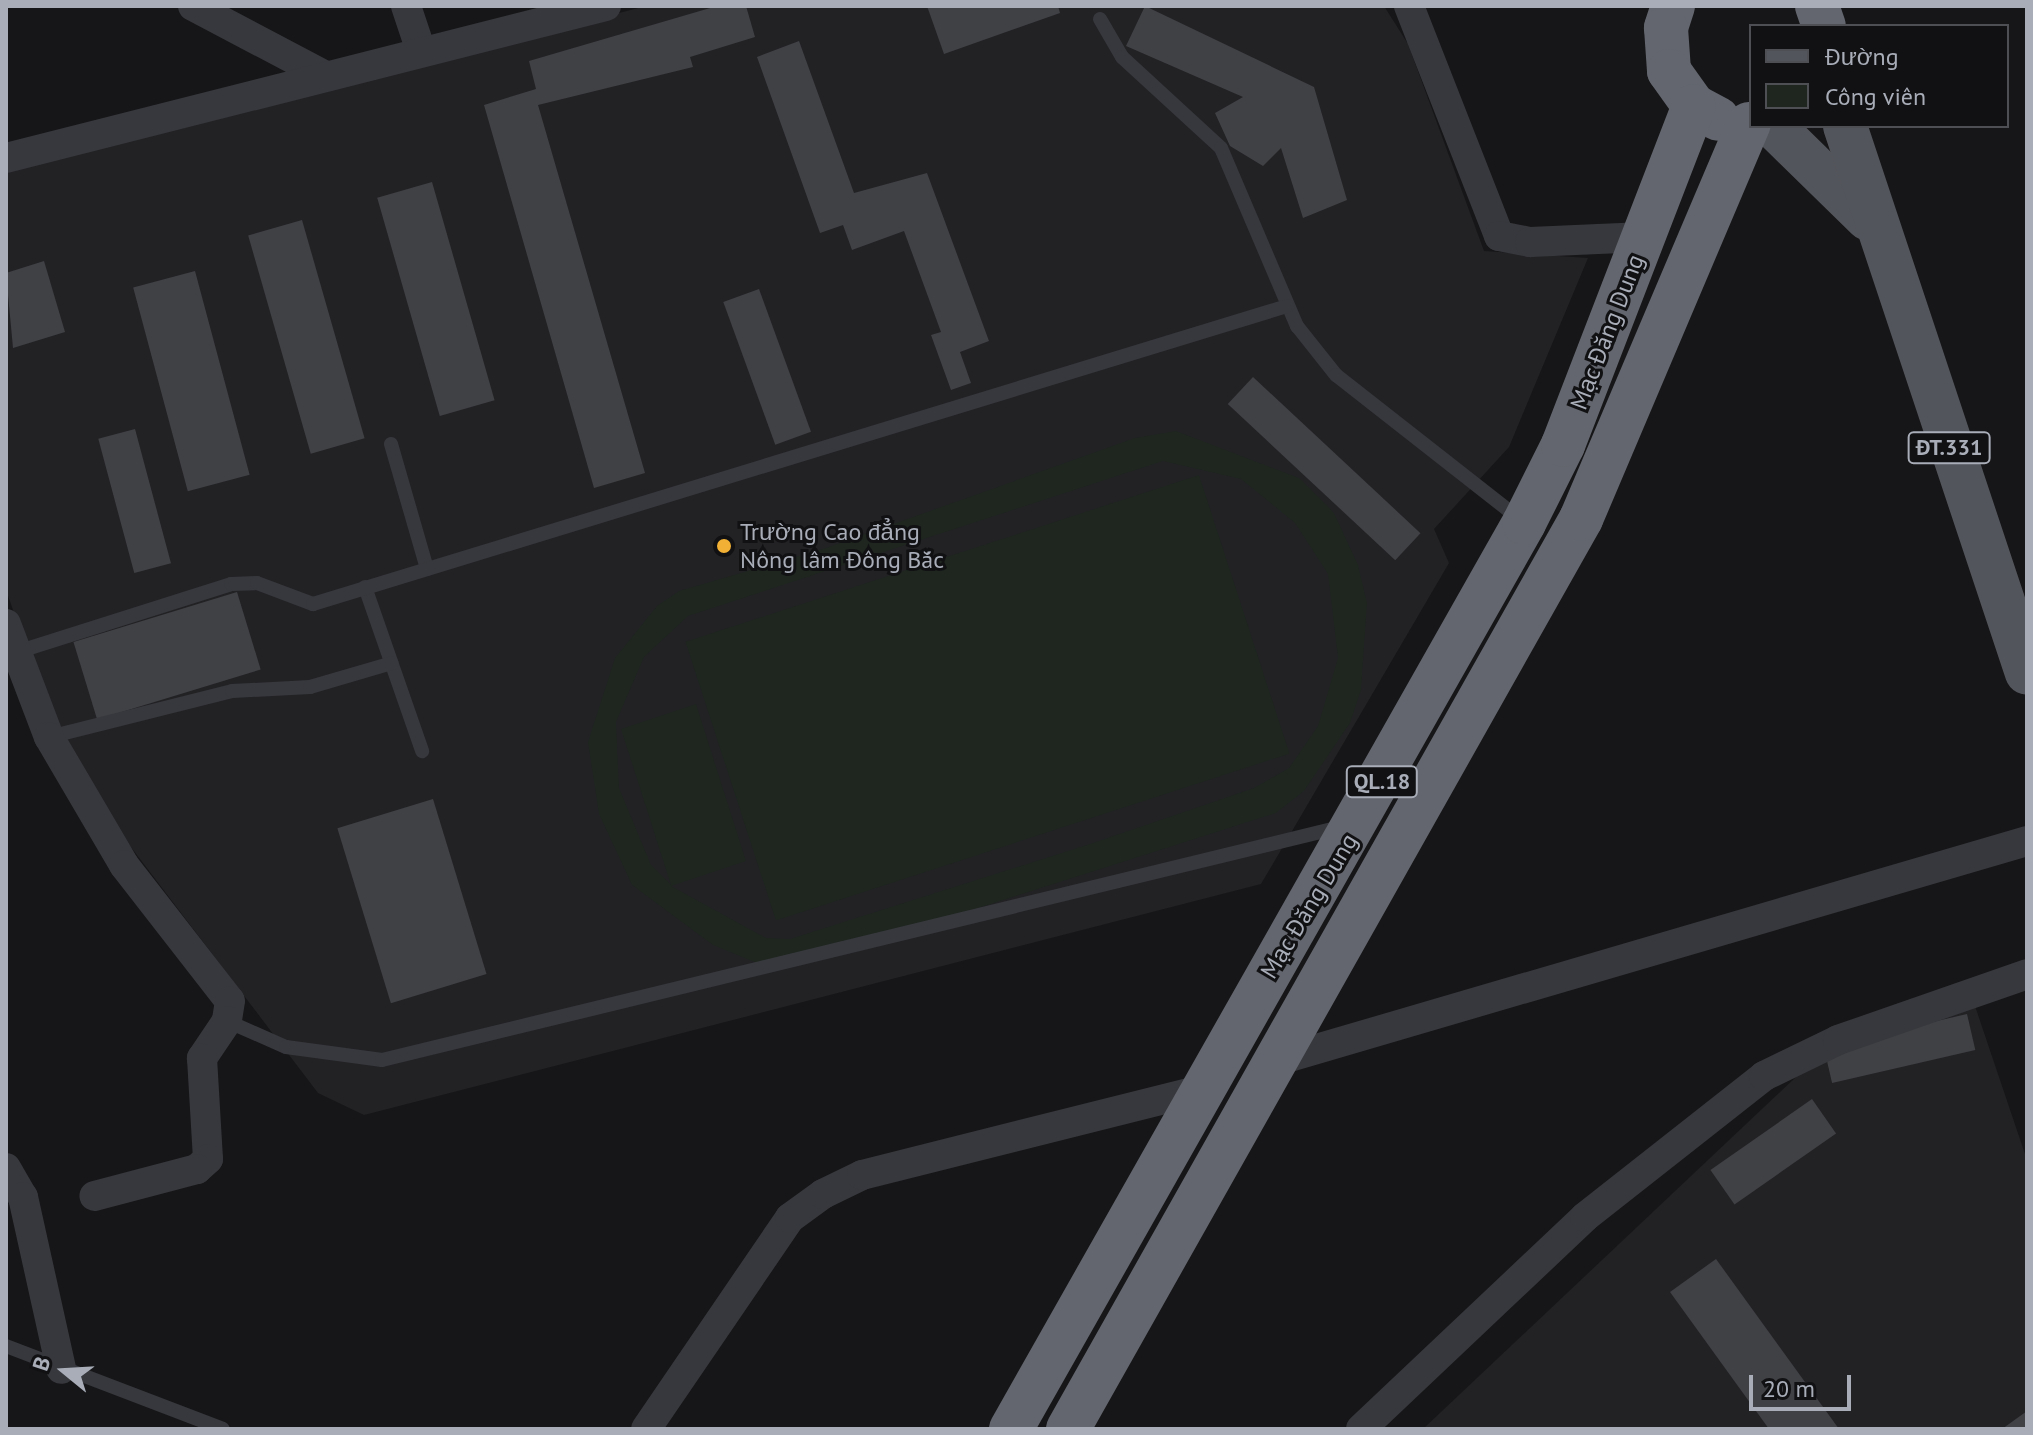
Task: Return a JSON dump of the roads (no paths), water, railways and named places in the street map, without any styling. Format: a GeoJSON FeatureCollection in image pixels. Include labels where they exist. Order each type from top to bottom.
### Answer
{"type":"FeatureCollection","features":[{"type":"Feature","properties":{"kind":"highway"},"geometry":{"type":"LineString","coordinates":[[1673,6],[1664,50],[1679,90],[1694,106],[1749,122]]}},
{"type":"Feature","properties":{"kind":"highway","name":"Mạc Đăng Dung"},"geometry":{"type":"LineString","coordinates":[[1011,1429],[1200,1090],[1358,823],[1524,523],[1563,445],[1694,106]]}},
{"type":"Feature","properties":{"kind":"highway","name":"Mạc Đăng Dung"},"geometry":{"type":"LineString","coordinates":[[1068,1429],[1279,1060],[1581,519],[1757,128]]}},
{"type":"Feature","properties":{"kind":"main road","name":"ĐT.331"},"geometry":{"type":"LineString","coordinates":[[1761,128],[1872,223]]}},
{"type":"Feature","properties":{"kind":"main road","name":"ĐT.331"},"geometry":{"type":"LineString","coordinates":[[1846,128],[1872,223],[2027,673]]}},
{"type":"Feature","properties":{"kind":"street"},"geometry":{"type":"LineString","coordinates":[[193,6],[326,76]]}},
{"type":"Feature","properties":{"kind":"street"},"geometry":{"type":"LineString","coordinates":[[406,6],[421,51]]}},
{"type":"Feature","properties":{"kind":"street"},"geometry":{"type":"LineString","coordinates":[[6,158],[606,6]]}},
{"type":"Feature","properties":{"kind":"street"},"geometry":{"type":"LineString","coordinates":[[1409,6],[1485,215],[1499,236],[1530,242],[1644,237]]}},
{"type":"Feature","properties":{"kind":"street"},"geometry":{"type":"LineString","coordinates":[[6,624],[49,737],[124,865],[230,1001],[227,1021],[202,1058],[208,1159],[197,1169],[94,1196]]}},
{"type":"Feature","properties":{"kind":"street"},"geometry":{"type":"LineString","coordinates":[[1279,1060],[2027,841]]}},
{"type":"Feature","properties":{"kind":"street"},"geometry":{"type":"LineString","coordinates":[[1361,1429],[1585,1217],[1764,1076],[1838,1040],[2027,974]]}},
{"type":"Feature","properties":{"kind":"street"},"geometry":{"type":"LineString","coordinates":[[646,1429],[790,1218],[823,1194],[862,1175],[1200,1090]]}},
{"type":"Feature","properties":{"kind":"street"},"geometry":{"type":"LineString","coordinates":[[6,1168],[23,1197],[61,1369]]}},
{"type":"Feature","properties":{"kind":"lane"},"geometry":{"type":"LineString","coordinates":[[1100,19],[1122,57],[1221,148],[1287,306],[1336,375],[1524,523]]}},
{"type":"Feature","properties":{"kind":"lane"},"geometry":{"type":"LineString","coordinates":[[17,652],[231,584],[257,583],[313,604],[1287,306]]}},
{"type":"Feature","properties":{"kind":"lane"},"geometry":{"type":"LineString","coordinates":[[391,444],[427,569]]}},
{"type":"Feature","properties":{"kind":"lane"},"geometry":{"type":"LineString","coordinates":[[365,587],[422,751]]}},
{"type":"Feature","properties":{"kind":"lane"},"geometry":{"type":"LineString","coordinates":[[49,737],[232,691],[298,690],[392,663]]}},
{"type":"Feature","properties":{"kind":"lane"},"geometry":{"type":"LineString","coordinates":[[227,1021],[286,1047],[382,1060],[1358,823]]}},
{"type":"Feature","properties":{"kind":"lane"},"geometry":{"type":"LineString","coordinates":[[6,1346],[223,1429]]}},
{"type":"Feature","properties":{"kind":"place","name":"Trường Cao đẳng Nông lâm Đông Bắc"},"geometry":{"type":"Point","coordinates":[724,546]}}]}
